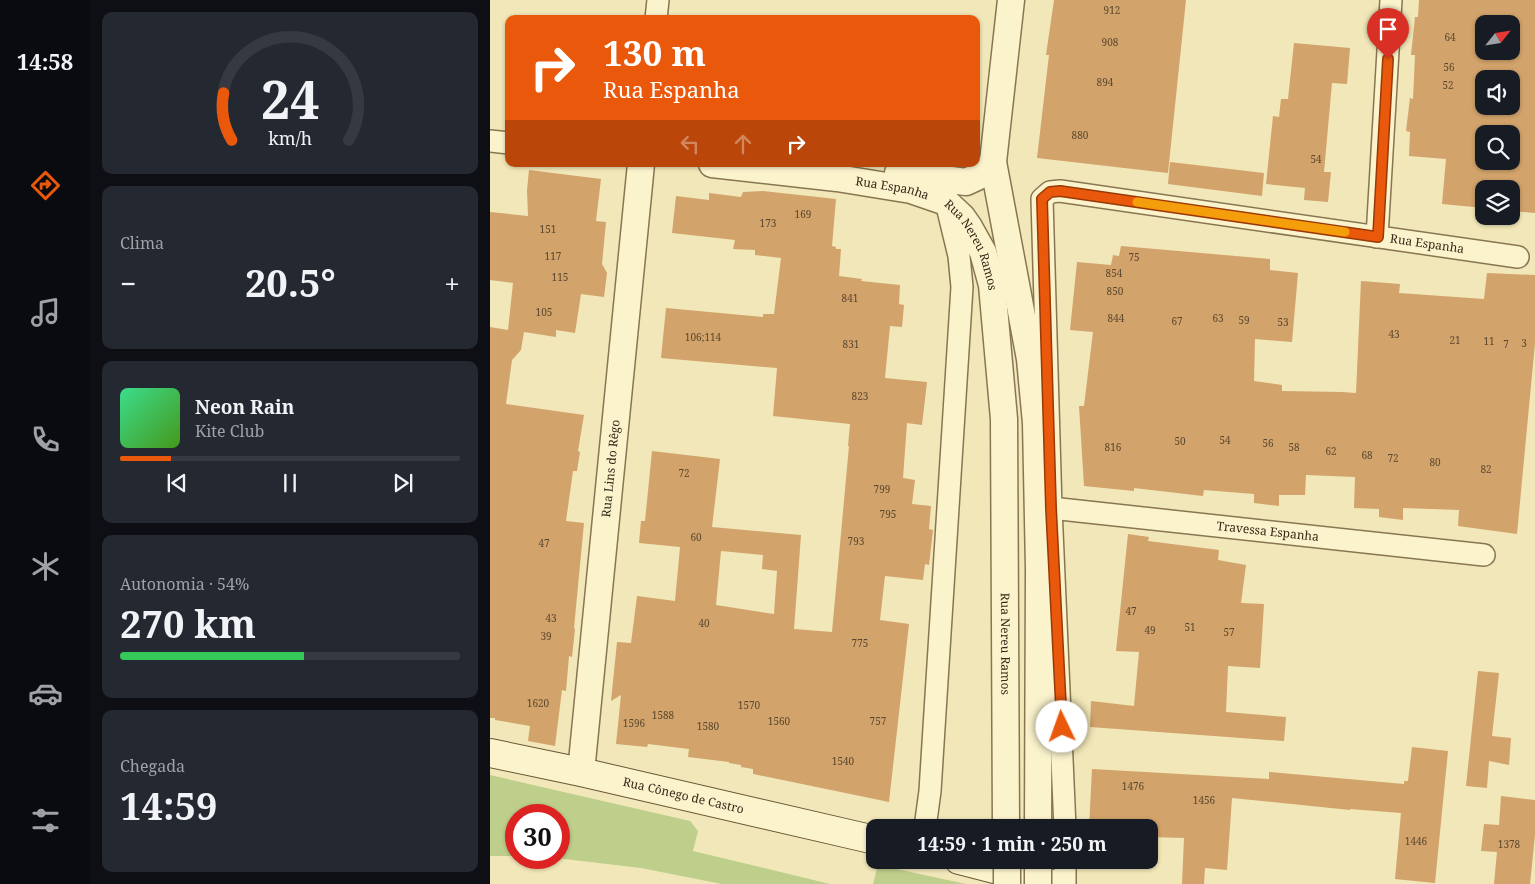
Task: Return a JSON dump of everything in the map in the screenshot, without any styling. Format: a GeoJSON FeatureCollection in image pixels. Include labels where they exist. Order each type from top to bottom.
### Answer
{"type":"FeatureCollection","features":[{"type":"Feature","properties":{"kind":"main road","name":"Rua Cônego de Castro"},"geometry":{"type":"LineString","coordinates":[[490,753],[581,772],[866,838]]}},
{"type":"Feature","properties":{"kind":"main road"},"geometry":{"type":"LineString","coordinates":[[994,869],[1052,884]]}},
{"type":"Feature","properties":{"kind":"street"},"geometry":{"type":"LineString","coordinates":[[656,15],[658,0]]}},
{"type":"Feature","properties":{"kind":"street","name":"Rua Nereu Ramos"},"geometry":{"type":"LineString","coordinates":[[1011,0],[993,162],[1030,359],[1036,423],[1039,568],[1038,819]]}},
{"type":"Feature","properties":{"kind":"street"},"geometry":{"type":"LineString","coordinates":[[1378,237],[1391,0]]}},
{"type":"Feature","properties":{"kind":"street"},"geometry":{"type":"LineString","coordinates":[[490,141],[505,143]]}},
{"type":"Feature","properties":{"kind":"street","name":"Rua Espanha"},"geometry":{"type":"LineString","coordinates":[[837,178],[896,173],[966,182],[982,175],[993,162]]}},
{"type":"Feature","properties":{"kind":"street","name":"Rua Lins do Rêgo"},"geometry":{"type":"LineString","coordinates":[[581,772],[642,167]]}},
{"type":"Feature","properties":{"kind":"street","name":"Rua Espanha"},"geometry":{"type":"LineString","coordinates":[[739,167],[837,178],[911,190],[946,202]]}},
{"type":"Feature","properties":{"kind":"street","name":"Rua Espanha"},"geometry":{"type":"LineString","coordinates":[[1051,508],[1042,199],[1050,192],[1060,191],[1518,257]]}},
{"type":"Feature","properties":{"kind":"street","name":"Rua Nereu Ramos"},"geometry":{"type":"LineString","coordinates":[[946,202],[962,217],[983,252],[992,285],[1004,420],[1006,819]]}},
{"type":"Feature","properties":{"kind":"street","name":"Rua Nereu Ramos"},"geometry":{"type":"LineString","coordinates":[[926,819],[930,791],[962,287],[959,256],[946,202]]}},
{"type":"Feature","properties":{"kind":"street"},"geometry":{"type":"LineString","coordinates":[[1051,508],[1066,819]]}},
{"type":"Feature","properties":{"kind":"street","name":"Travessa Espanha"},"geometry":{"type":"LineString","coordinates":[[1051,508],[1484,555]]}},
{"type":"Feature","properties":{"kind":"street"},"geometry":{"type":"LineString","coordinates":[[1006,869],[1007,884]]}},
{"type":"Feature","properties":{"kind":"street"},"geometry":{"type":"LineString","coordinates":[[1038,869],[1038,884]]}},
{"type":"Feature","properties":{"kind":"street"},"geometry":{"type":"LineString","coordinates":[[1065,869],[1065,884]]}},
{"type":"Feature","properties":{"kind":"green space"},"geometry":{"type":"Polygon","coordinates":[[[490,775],[690,821],[698,831],[693,851],[830,884],[722,884],[641,868],[570,860],[570,804],[505,804],[505,856],[490,856],[490,775]]]}},
{"type":"Feature","properties":{"kind":"green space"},"geometry":{"type":"Polygon","coordinates":[[[877,869],[897,869],[966,884],[873,884],[877,869]]]}},
{"type":"Feature","properties":{"kind":"building"},"geometry":{"type":"Polygon","coordinates":[[[1054,0],[1186,0],[1168,173],[1037,158],[1049,55],[1046,55],[1054,0]]]}},
{"type":"Feature","properties":{"kind":"building"},"geometry":{"type":"Polygon","coordinates":[[[1419,0],[1535,0],[1535,213],[1520,212],[1520,180],[1475,180],[1475,207],[1442,204],[1446,159],[1409,156],[1410,132],[1406,131],[1410,98],[1413,99],[1415,55],[1411,55],[1415,17],[1418,17],[1419,0]]]}},
{"type":"Feature","properties":{"kind":"building"},"geometry":{"type":"Polygon","coordinates":[[[1294,43],[1350,48],[1347,84],[1332,83],[1324,172],[1331,172],[1328,202],[1304,200],[1305,188],[1266,184],[1273,116],[1279,117],[1281,99],[1288,99],[1294,43]]]}},
{"type":"Feature","properties":{"kind":"building"},"geometry":{"type":"Polygon","coordinates":[[[1170,162],[1264,173],[1262,196],[1168,184],[1170,162]]]}},
{"type":"Feature","properties":{"kind":"building"},"geometry":{"type":"Polygon","coordinates":[[[529,170],[601,179],[596,221],[606,222],[602,264],[607,273],[604,297],[581,294],[575,333],[556,330],[556,337],[524,332],[521,350],[512,360],[506,404],[584,415],[577,471],[573,471],[566,521],[584,523],[575,629],[572,657],[569,656],[566,691],[562,690],[555,746],[528,741],[530,726],[490,718],[490,327],[508,330],[513,283],[490,280],[490,212],[528,216],[527,190],[529,170]]]}},
{"type":"Feature","properties":{"kind":"building"},"geometry":{"type":"Polygon","coordinates":[[[763,191],[836,199],[832,246],[836,247],[836,249],[841,249],[839,276],[862,279],[861,281],[900,285],[899,304],[904,305],[902,327],[890,326],[885,378],[927,382],[922,425],[907,423],[903,478],[915,480],[912,504],[931,506],[929,529],[933,530],[929,565],[925,564],[923,580],[885,576],[880,620],[909,624],[889,802],[753,774],[753,769],[729,762],[688,757],[689,749],[648,744],[647,747],[616,744],[621,695],[611,701],[617,642],[631,643],[637,596],[675,601],[680,547],[639,543],[641,521],[645,521],[652,451],[720,459],[712,527],[801,535],[794,629],[832,632],[850,424],[773,416],[777,368],[661,358],[666,308],[763,317],[763,314],[774,314],[781,258],[755,255],[755,250],[733,249],[735,240],[672,233],[676,196],[709,200],[709,193],[741,197],[743,192],[763,191]],[[721,551],[716,605],[774,614],[777,571],[762,569],[763,555],[721,551]]]}},
{"type":"Feature","properties":{"kind":"building"},"geometry":{"type":"Polygon","coordinates":[[[1121,246],[1270,259],[1270,270],[1298,273],[1292,342],[1255,339],[1254,381],[1282,385],[1282,391],[1356,393],[1361,281],[1400,284],[1399,293],[1484,299],[1487,273],[1535,275],[1535,343],[1517,534],[1458,526],[1459,510],[1403,508],[1403,520],[1379,517],[1379,509],[1354,508],[1355,477],[1306,475],[1305,495],[1279,495],[1279,506],[1254,503],[1254,494],[1204,490],[1203,496],[1134,488],[1134,491],[1084,486],[1079,406],[1084,406],[1093,332],[1070,330],[1077,262],[1111,265],[1113,255],[1119,256],[1121,246]]]}},
{"type":"Feature","properties":{"kind":"building"},"geometry":{"type":"Polygon","coordinates":[[[1128,534],[1149,537],[1148,541],[1219,550],[1218,560],[1246,565],[1241,603],[1264,604],[1260,668],[1228,666],[1226,712],[1286,717],[1284,741],[1090,727],[1091,701],[1134,706],[1139,652],[1116,651],[1128,534]]]}},
{"type":"Feature","properties":{"kind":"building"},"geometry":{"type":"Polygon","coordinates":[[[1478,671],[1499,673],[1492,736],[1511,738],[1509,765],[1489,761],[1487,788],[1466,786],[1478,671]]]}},
{"type":"Feature","properties":{"kind":"building"},"geometry":{"type":"Polygon","coordinates":[[[1412,747],[1448,751],[1435,883],[1395,879],[1401,813],[1350,810],[1232,798],[1227,870],[1205,868],[1204,884],[1182,884],[1184,838],[1158,837],[1158,819],[1089,819],[1092,769],[1269,779],[1269,772],[1404,784],[1404,781],[1408,781],[1412,747]]]}},
{"type":"Feature","properties":{"kind":"building"},"geometry":{"type":"Polygon","coordinates":[[[1501,796],[1535,800],[1535,835],[1530,884],[1494,884],[1497,852],[1481,851],[1484,824],[1499,825],[1501,796]]]}},
{"type":"Feature","properties":{"kind":"slow traffic"},"geometry":{"type":"LineString","coordinates":[[1137,202],[1345,232]]}},
{"type":"Feature","properties":{"kind":"route"},"geometry":{"type":"LineString","coordinates":[[1062,727],[1051,508],[1042,199],[1050,192],[1060,191],[1378,237],[1388,59]]}}]}
